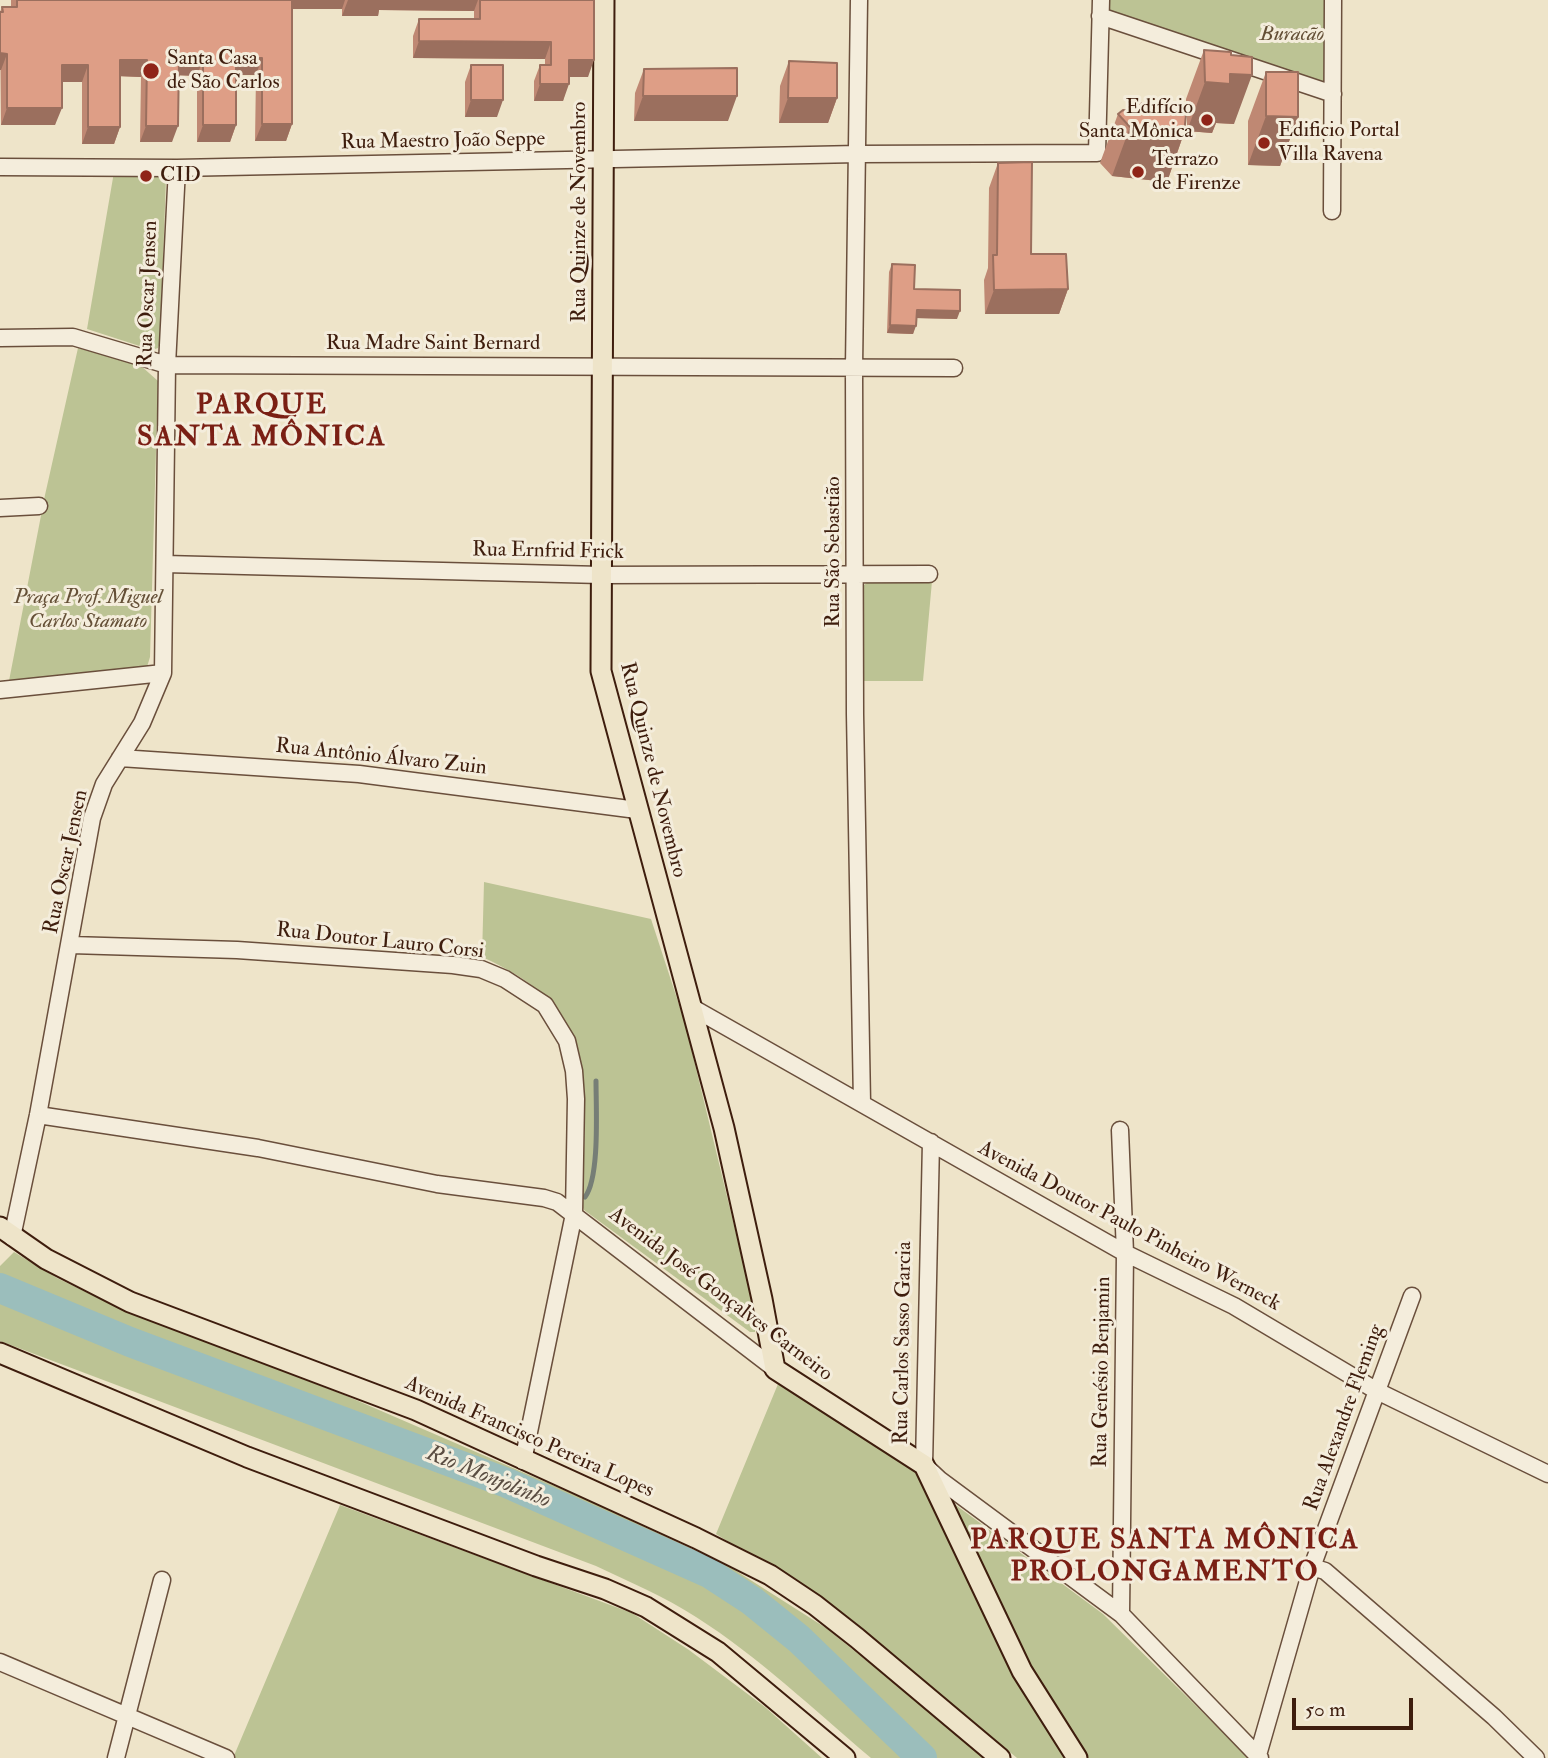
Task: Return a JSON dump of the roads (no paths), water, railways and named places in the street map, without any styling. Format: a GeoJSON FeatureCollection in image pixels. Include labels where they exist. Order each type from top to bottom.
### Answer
{"type":"FeatureCollection","features":[{"type":"Feature","properties":{"kind":"main road","name":"Rua Quinze de Novembro"},"geometry":{"type":"LineString","coordinates":[[604,0],[601,671],[724,1128],[775,1369]]}},
{"type":"Feature","properties":{"kind":"main road","name":"Avenida Francisco Pereira Lopes"},"geometry":{"type":"LineString","coordinates":[[4,1238],[131,1302],[416,1410],[696,1538],[770,1576],[836,1621],[1000,1758]]}},
{"type":"Feature","properties":{"kind":"main road"},"geometry":{"type":"LineString","coordinates":[[0,1353],[247,1457],[536,1566],[605,1589],[646,1607],[719,1652],[845,1758]]}},
{"type":"Feature","properties":{"kind":"main road","name":"Avenida José Gonçalves Carneiro"},"geometry":{"type":"LineString","coordinates":[[775,1369],[924,1465]]}},
{"type":"Feature","properties":{"kind":"main road","name":"Rua Carlos Sasso Garcia"},"geometry":{"type":"LineString","coordinates":[[924,1465],[1022,1671],[1077,1758]]}},
{"type":"Feature","properties":{"kind":"street","name":"Rua São Sebastião"},"geometry":{"type":"LineString","coordinates":[[859,0],[854,367],[862,1103]]}},
{"type":"Feature","properties":{"kind":"street"},"geometry":{"type":"LineString","coordinates":[[1332,211],[1333,0]]}},
{"type":"Feature","properties":{"kind":"street","name":"Rua Maestro João Seppe"},"geometry":{"type":"LineString","coordinates":[[0,167],[177,168],[858,154],[1097,153],[1100,8]]}},
{"type":"Feature","properties":{"kind":"street"},"geometry":{"type":"LineString","coordinates":[[1100,8],[1333,94]]}},
{"type":"Feature","properties":{"kind":"street","name":"Rua Oscar Jensen"},"geometry":{"type":"LineString","coordinates":[[4,1238],[38,1115],[92,818],[104,784],[142,723],[163,673],[167,365],[177,168]]}},
{"type":"Feature","properties":{"kind":"street","name":"Rua Madre Saint Bernard"},"geometry":{"type":"LineString","coordinates":[[0,338],[73,337],[167,365],[954,368]]}},
{"type":"Feature","properties":{"kind":"street"},"geometry":{"type":"LineString","coordinates":[[0,508],[39,506]]}},
{"type":"Feature","properties":{"kind":"street","name":"Rua Ernfrid Frick"},"geometry":{"type":"LineString","coordinates":[[165,564],[601,575],[929,574]]}},
{"type":"Feature","properties":{"kind":"street"},"geometry":{"type":"LineString","coordinates":[[0,690],[163,673]]}},
{"type":"Feature","properties":{"kind":"street","name":"Rua Antônio Álvaro Zuin"},"geometry":{"type":"LineString","coordinates":[[120,758],[359,774],[637,810]]}},
{"type":"Feature","properties":{"kind":"street","name":"Rua Doutor Lauro Corsi"},"geometry":{"type":"LineString","coordinates":[[71,945],[237,950],[481,969],[505,979],[545,1005],[567,1041],[574,1071],[574,1214],[523,1461]]}},
{"type":"Feature","properties":{"kind":"street","name":"Avenida Doutor Paulo Pinheiro Werneck"},"geometry":{"type":"LineString","coordinates":[[693,1008],[1125,1253],[1234,1306],[1377,1391],[1548,1474]]}},
{"type":"Feature","properties":{"kind":"street","name":"Avenida José Gonçalves Carneiro"},"geometry":{"type":"LineString","coordinates":[[38,1115],[258,1148],[437,1184],[557,1202],[775,1369]]}},
{"type":"Feature","properties":{"kind":"street","name":"Rua Genésio Benjamin"},"geometry":{"type":"LineString","coordinates":[[1120,1130],[1125,1253],[1121,1614]]}},
{"type":"Feature","properties":{"kind":"street","name":"Rua Carlos Sasso Garcia"},"geometry":{"type":"LineString","coordinates":[[924,1465],[931,1142]]}},
{"type":"Feature","properties":{"kind":"street","name":"Rua Alexandre Fleming"},"geometry":{"type":"LineString","coordinates":[[1259,1757],[1312,1567],[1412,1296]]}},
{"type":"Feature","properties":{"kind":"street","name":"Avenida José Gonçalves Carneiro"},"geometry":{"type":"LineString","coordinates":[[924,1465],[940,1480],[1121,1614],[1259,1757]]}},
{"type":"Feature","properties":{"kind":"street"},"geometry":{"type":"LineString","coordinates":[[1312,1567],[1325,1572],[1494,1717],[1536,1758]]}},
{"type":"Feature","properties":{"kind":"street"},"geometry":{"type":"LineString","coordinates":[[116,1758],[162,1580]]}},
{"type":"Feature","properties":{"kind":"street"},"geometry":{"type":"LineString","coordinates":[[0,1662],[226,1758]]}},
{"type":"Feature","properties":{"kind":"waterway"},"geometry":{"type":"LineString","coordinates":[[585,1197],[590,1187],[595,1159],[596,1081]]}},
{"type":"Feature","properties":{"kind":"waterway","name":"Rio Monjolinho"},"geometry":{"type":"LineString","coordinates":[[0,1288],[130,1342],[507,1483],[709,1573],[752,1601],[799,1639],[922,1758]]}},
{"type":"Feature","properties":{"kind":"place","name":"Santa Casa de São Carlos"},"geometry":{"type":"Point","coordinates":[151,71]}},
{"type":"Feature","properties":{"kind":"place","name":"Edifício Santa Mônica"},"geometry":{"type":"Point","coordinates":[1207,120]}},
{"type":"Feature","properties":{"kind":"place","name":"Edificio Portal Villa Ravena"},"geometry":{"type":"Point","coordinates":[1264,143]}},
{"type":"Feature","properties":{"kind":"place","name":"Terrazo de Firenze"},"geometry":{"type":"Point","coordinates":[1138,172]}},
{"type":"Feature","properties":{"kind":"place","name":"CID"},"geometry":{"type":"Point","coordinates":[146,176]}},
{"type":"Feature","properties":{"kind":"district","name":"PARQUE SANTA MÔNICA"},"geometry":{"type":"Point","coordinates":[262,423]}},
{"type":"Feature","properties":{"kind":"district","name":"PARQUE SANTA MÔNICA PROLONGAMENTO"},"geometry":{"type":"Point","coordinates":[1165,1558]}},
{"type":"Feature","properties":{"kind":"park label","name":"Buracão"},"geometry":{"type":"Point","coordinates":[1292,35]}},
{"type":"Feature","properties":{"kind":"park label","name":"Praça Prof. Miguel Carlos Stamato"},"geometry":{"type":"Point","coordinates":[88,610]}}]}
